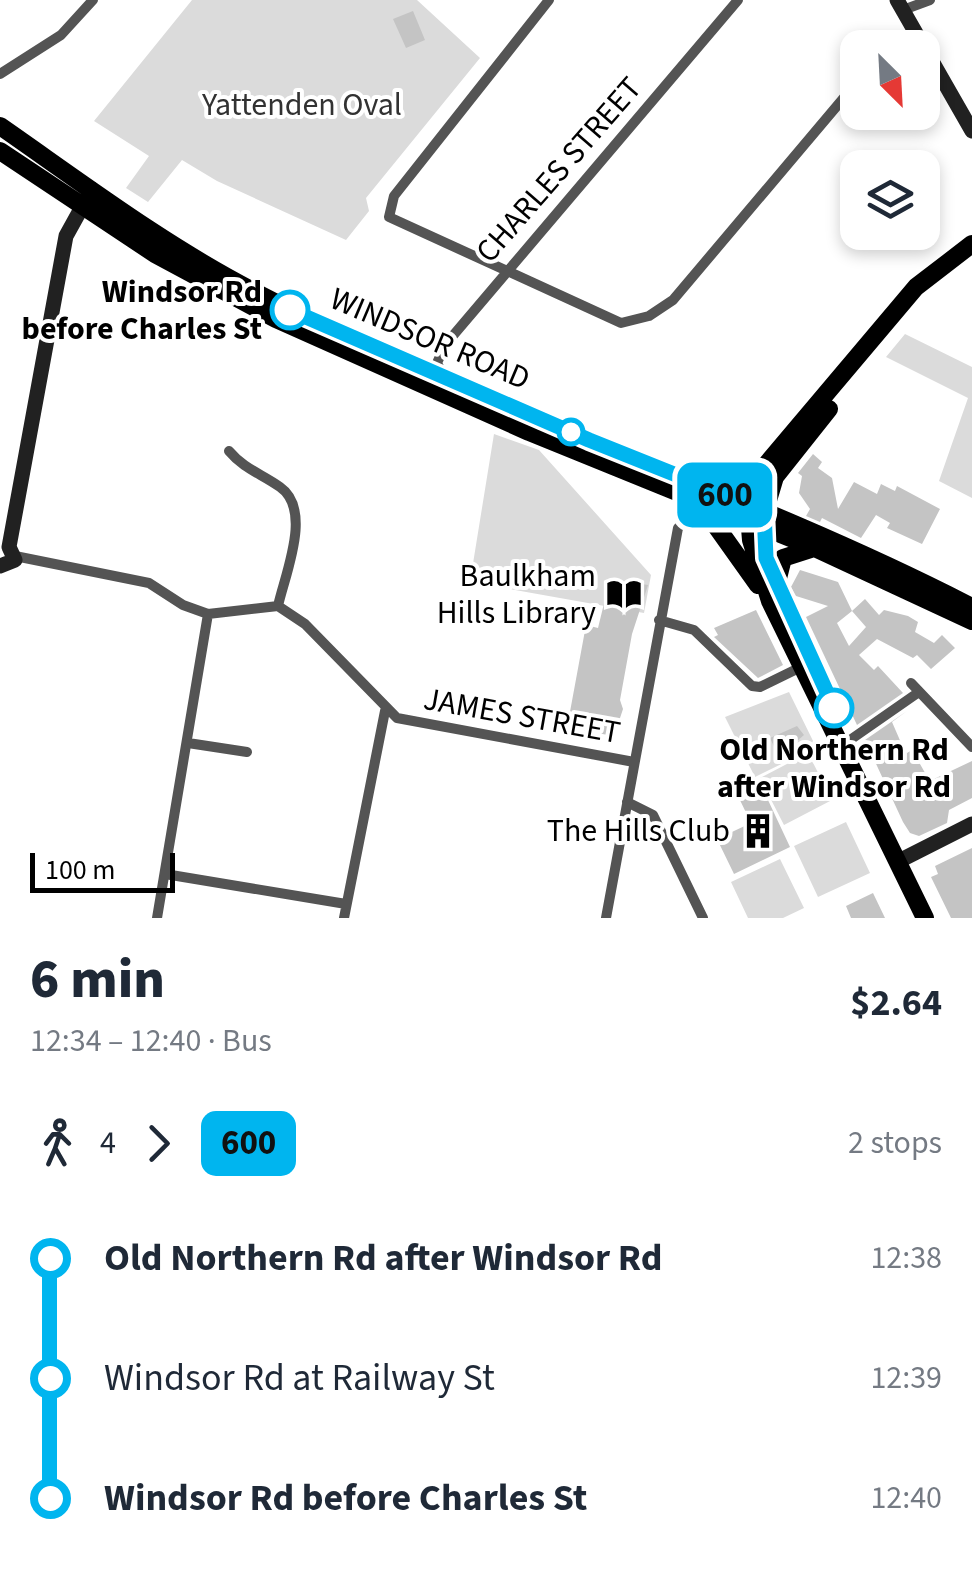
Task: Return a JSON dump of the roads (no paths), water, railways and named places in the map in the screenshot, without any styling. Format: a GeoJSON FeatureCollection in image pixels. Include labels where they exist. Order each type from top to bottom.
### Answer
{"type":"FeatureCollection","features":[{"type":"Feature","properties":{"kind":"main road"},"geometry":{"type":"LineString","coordinates":[[900,5],[913,30]]}},
{"type":"Feature","properties":{"kind":"main road"},"geometry":{"type":"LineString","coordinates":[[940,76],[970,123]]}},
{"type":"Feature","properties":{"kind":"main road","name":"WINDSOR ROAD"},"geometry":{"type":"LineString","coordinates":[[0,126],[154,254],[258,310],[699,495],[846,544],[972,608]]}},
{"type":"Feature","properties":{"kind":"main road","name":"WINDSOR ROAD"},"geometry":{"type":"LineString","coordinates":[[0,150],[252,291],[699,495]]}},
{"type":"Feature","properties":{"kind":"main road"},"geometry":{"type":"LineString","coordinates":[[0,568],[10,566],[8,550],[66,236],[86,197]]}},
{"type":"Feature","properties":{"kind":"main road"},"geometry":{"type":"LineString","coordinates":[[925,918],[850,740],[773,593],[699,495],[764,466],[916,287],[940,264],[972,244]]}},
{"type":"Feature","properties":{"kind":"main road"},"geometry":{"type":"LineString","coordinates":[[756,516],[784,464],[912,307],[943,274],[972,256]]}},
{"type":"Feature","properties":{"kind":"main road"},"geometry":{"type":"LineString","coordinates":[[764,466],[756,516],[773,593],[801,666],[902,859],[938,918]]}},
{"type":"Feature","properties":{"kind":"main road","name":"WINDSOR ROAD"},"geometry":{"type":"LineString","coordinates":[[756,516],[814,548],[972,622]]}},
{"type":"Feature","properties":{"kind":"main road"},"geometry":{"type":"LineString","coordinates":[[773,593],[783,558],[790,552],[814,548]]}},
{"type":"Feature","properties":{"kind":"main road"},"geometry":{"type":"LineString","coordinates":[[902,859],[970,827]]}},
{"type":"Feature","properties":{"kind":"street"},"geometry":{"type":"LineString","coordinates":[[0,74],[62,34],[92,0]]}},
{"type":"Feature","properties":{"kind":"street"},"geometry":{"type":"LineString","coordinates":[[549,0],[405,181],[389,211],[393,222],[622,324],[649,316],[674,300],[840,102]]}},
{"type":"Feature","properties":{"kind":"street","name":"CHARLES STREET"},"geometry":{"type":"LineString","coordinates":[[446,379],[438,370],[439,354],[502,271],[738,0]]}},
{"type":"Feature","properties":{"kind":"street"},"geometry":{"type":"LineString","coordinates":[[900,5],[930,0]]}},
{"type":"Feature","properties":{"kind":"street"},"geometry":{"type":"LineString","coordinates":[[8,550],[149,583],[182,605],[208,614],[278,606],[296,509],[289,493],[243,468],[229,452]]}},
{"type":"Feature","properties":{"kind":"street"},"geometry":{"type":"LineString","coordinates":[[606,918],[676,541],[681,521],[699,495]]}},
{"type":"Feature","properties":{"kind":"street","name":"JAMES STREET"},"geometry":{"type":"LineString","coordinates":[[278,606],[305,624],[386,711],[411,722],[634,762]]}},
{"type":"Feature","properties":{"kind":"street"},"geometry":{"type":"LineString","coordinates":[[158,918],[208,614]]}},
{"type":"Feature","properties":{"kind":"street"},"geometry":{"type":"LineString","coordinates":[[659,620],[694,630],[752,686],[760,686],[801,666]]}},
{"type":"Feature","properties":{"kind":"street"},"geometry":{"type":"LineString","coordinates":[[850,740],[915,687],[972,748]]}},
{"type":"Feature","properties":{"kind":"street"},"geometry":{"type":"LineString","coordinates":[[344,918],[386,711]]}},
{"type":"Feature","properties":{"kind":"street"},"geometry":{"type":"LineString","coordinates":[[188,743],[246,752]]}},
{"type":"Feature","properties":{"kind":"street"},"geometry":{"type":"LineString","coordinates":[[627,802],[653,816],[703,918]]}},
{"type":"Feature","properties":{"kind":"street"},"geometry":{"type":"LineString","coordinates":[[165,874],[346,904]]}},
{"type":"Feature","properties":{"kind":"place","name":"Windsor Rd before Charles St"},"geometry":{"type":"Point","coordinates":[290,310]}},
{"type":"Feature","properties":{"kind":"place","name":"Baulkham Hills Library"},"geometry":{"type":"Point","coordinates":[624,594]}},
{"type":"Feature","properties":{"kind":"place","name":"Old Northern Rd after Windsor Rd"},"geometry":{"type":"Point","coordinates":[834,708]}},
{"type":"Feature","properties":{"kind":"place","name":"The Hills Club"},"geometry":{"type":"Point","coordinates":[758,831]}},
{"type":"Feature","properties":{"kind":"park label","name":"Yattenden Oval"},"geometry":{"type":"Point","coordinates":[302,105]}}]}
